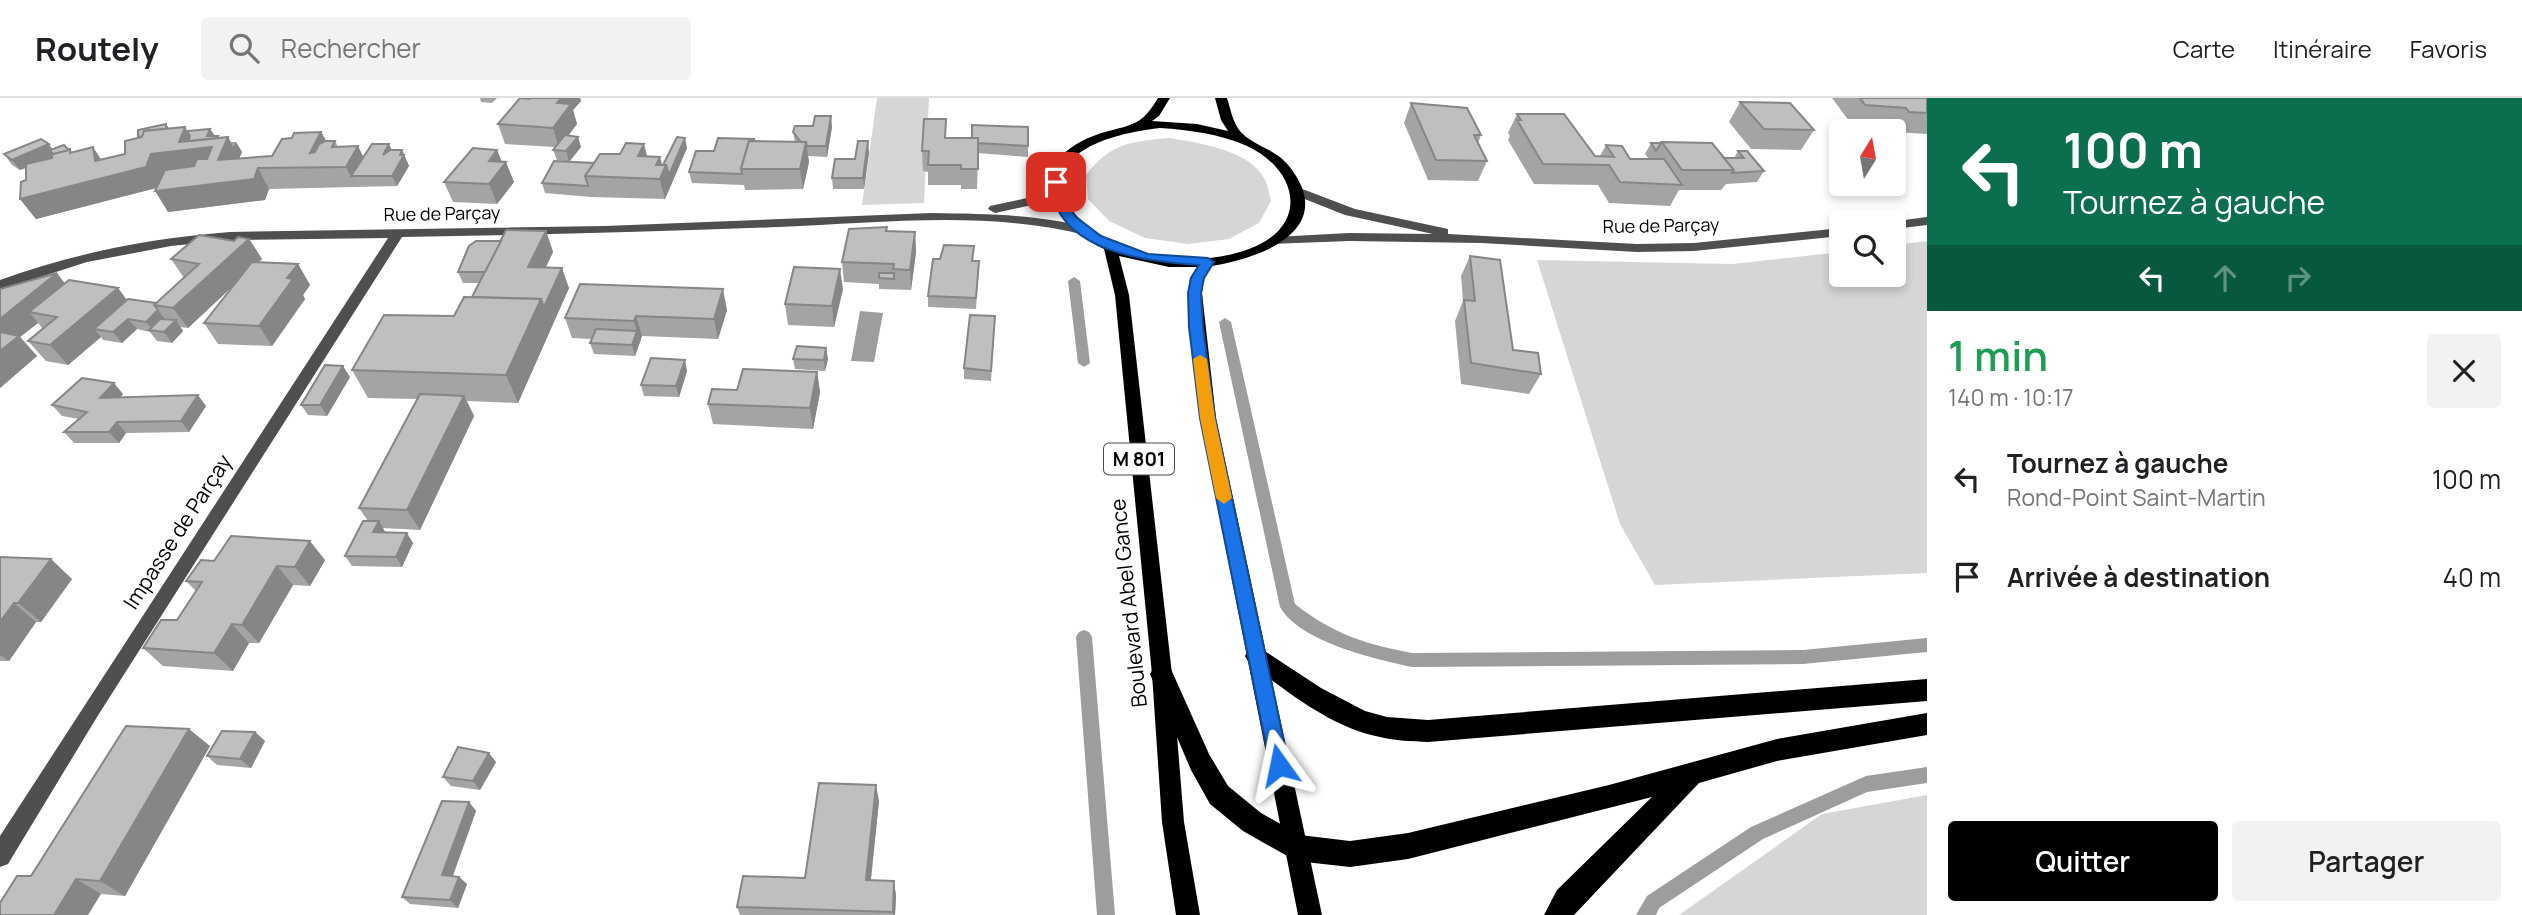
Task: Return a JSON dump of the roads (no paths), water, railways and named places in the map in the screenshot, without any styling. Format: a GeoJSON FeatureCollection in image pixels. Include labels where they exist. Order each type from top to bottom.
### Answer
{"type":"FeatureCollection","features":[{"type":"Feature","properties":{"kind":"highway"},"geometry":{"type":"LineString","coordinates":[[1257,656],[1339,711],[1377,726],[1428,731],[1927,690]]}},
{"type":"Feature","properties":{"kind":"highway"},"geometry":{"type":"LineString","coordinates":[[1162,674],[1200,762],[1219,794],[1252,822],[1296,848],[1350,854],[1408,846],[1691,775],[1777,750],[1927,724]]}},
{"type":"Feature","properties":{"kind":"highway"},"geometry":{"type":"LineString","coordinates":[[1558,915],[1567,900],[1691,775]]}},
{"type":"Feature","properties":{"kind":"main road"},"geometry":{"type":"LineString","coordinates":[[1140,125],[1155,113],[1164,98]]}},
{"type":"Feature","properties":{"kind":"main road"},"geometry":{"type":"LineString","coordinates":[[1221,98],[1227,120],[1241,140]]}},
{"type":"Feature","properties":{"kind":"main road"},"geometry":{"type":"LineString","coordinates":[[1140,125],[1191,127],[1241,140],[1277,162],[1286,171],[1297,191],[1297,213],[1293,223],[1275,242],[1245,255],[1208,262],[1167,261],[1110,246],[1085,231],[1062,207],[1056,182],[1063,161],[1081,144],[1108,132],[1140,125]]}},
{"type":"Feature","properties":{"kind":"main road","name":"Boulevard Abel Gance"},"geometry":{"type":"LineString","coordinates":[[1110,246],[1122,295],[1162,674],[1173,822],[1188,915]]}},
{"type":"Feature","properties":{"kind":"main road"},"geometry":{"type":"LineString","coordinates":[[1208,262],[1196,283],[1196,327],[1208,418],[1310,915]]}},
{"type":"Feature","properties":{"kind":"street","name":"Rue de Parçay"},"geometry":{"type":"LineString","coordinates":[[932,216],[1014,207],[1031,201],[1056,182]]}},
{"type":"Feature","properties":{"kind":"street","name":"Rue de Parçay"},"geometry":{"type":"LineString","coordinates":[[1297,191],[1322,204],[1348,212],[1481,239]]}},
{"type":"Feature","properties":{"kind":"street","name":"Rue de Parçay"},"geometry":{"type":"LineString","coordinates":[[0,285],[100,252],[186,239],[605,230],[932,216],[1018,218],[1050,222],[1085,231]]}},
{"type":"Feature","properties":{"kind":"street"},"geometry":{"type":"LineString","coordinates":[[1906,223],[1927,220]]}},
{"type":"Feature","properties":{"kind":"street","name":"Rue de Parçay"},"geometry":{"type":"LineString","coordinates":[[1275,242],[1349,237],[1481,239],[1637,248],[1694,247],[1829,233]]}},
{"type":"Feature","properties":{"kind":"street","name":"Impasse de Parçay"},"geometry":{"type":"LineString","coordinates":[[0,856],[397,234]]}},
{"type":"Feature","properties":{"kind":"waterway"},"geometry":{"type":"LineString","coordinates":[[1074,281],[1084,363]]}},
{"type":"Feature","properties":{"kind":"waterway"},"geometry":{"type":"LineString","coordinates":[[1225,322],[1288,607],[1332,638],[1412,660],[1803,657],[1927,645]]}},
{"type":"Feature","properties":{"kind":"waterway"},"geometry":{"type":"LineString","coordinates":[[1084,637],[1106,915]]}},
{"type":"Feature","properties":{"kind":"waterway"},"geometry":{"type":"LineString","coordinates":[[1645,915],[1653,902],[1757,833],[1866,784],[1927,775]]}}]}
